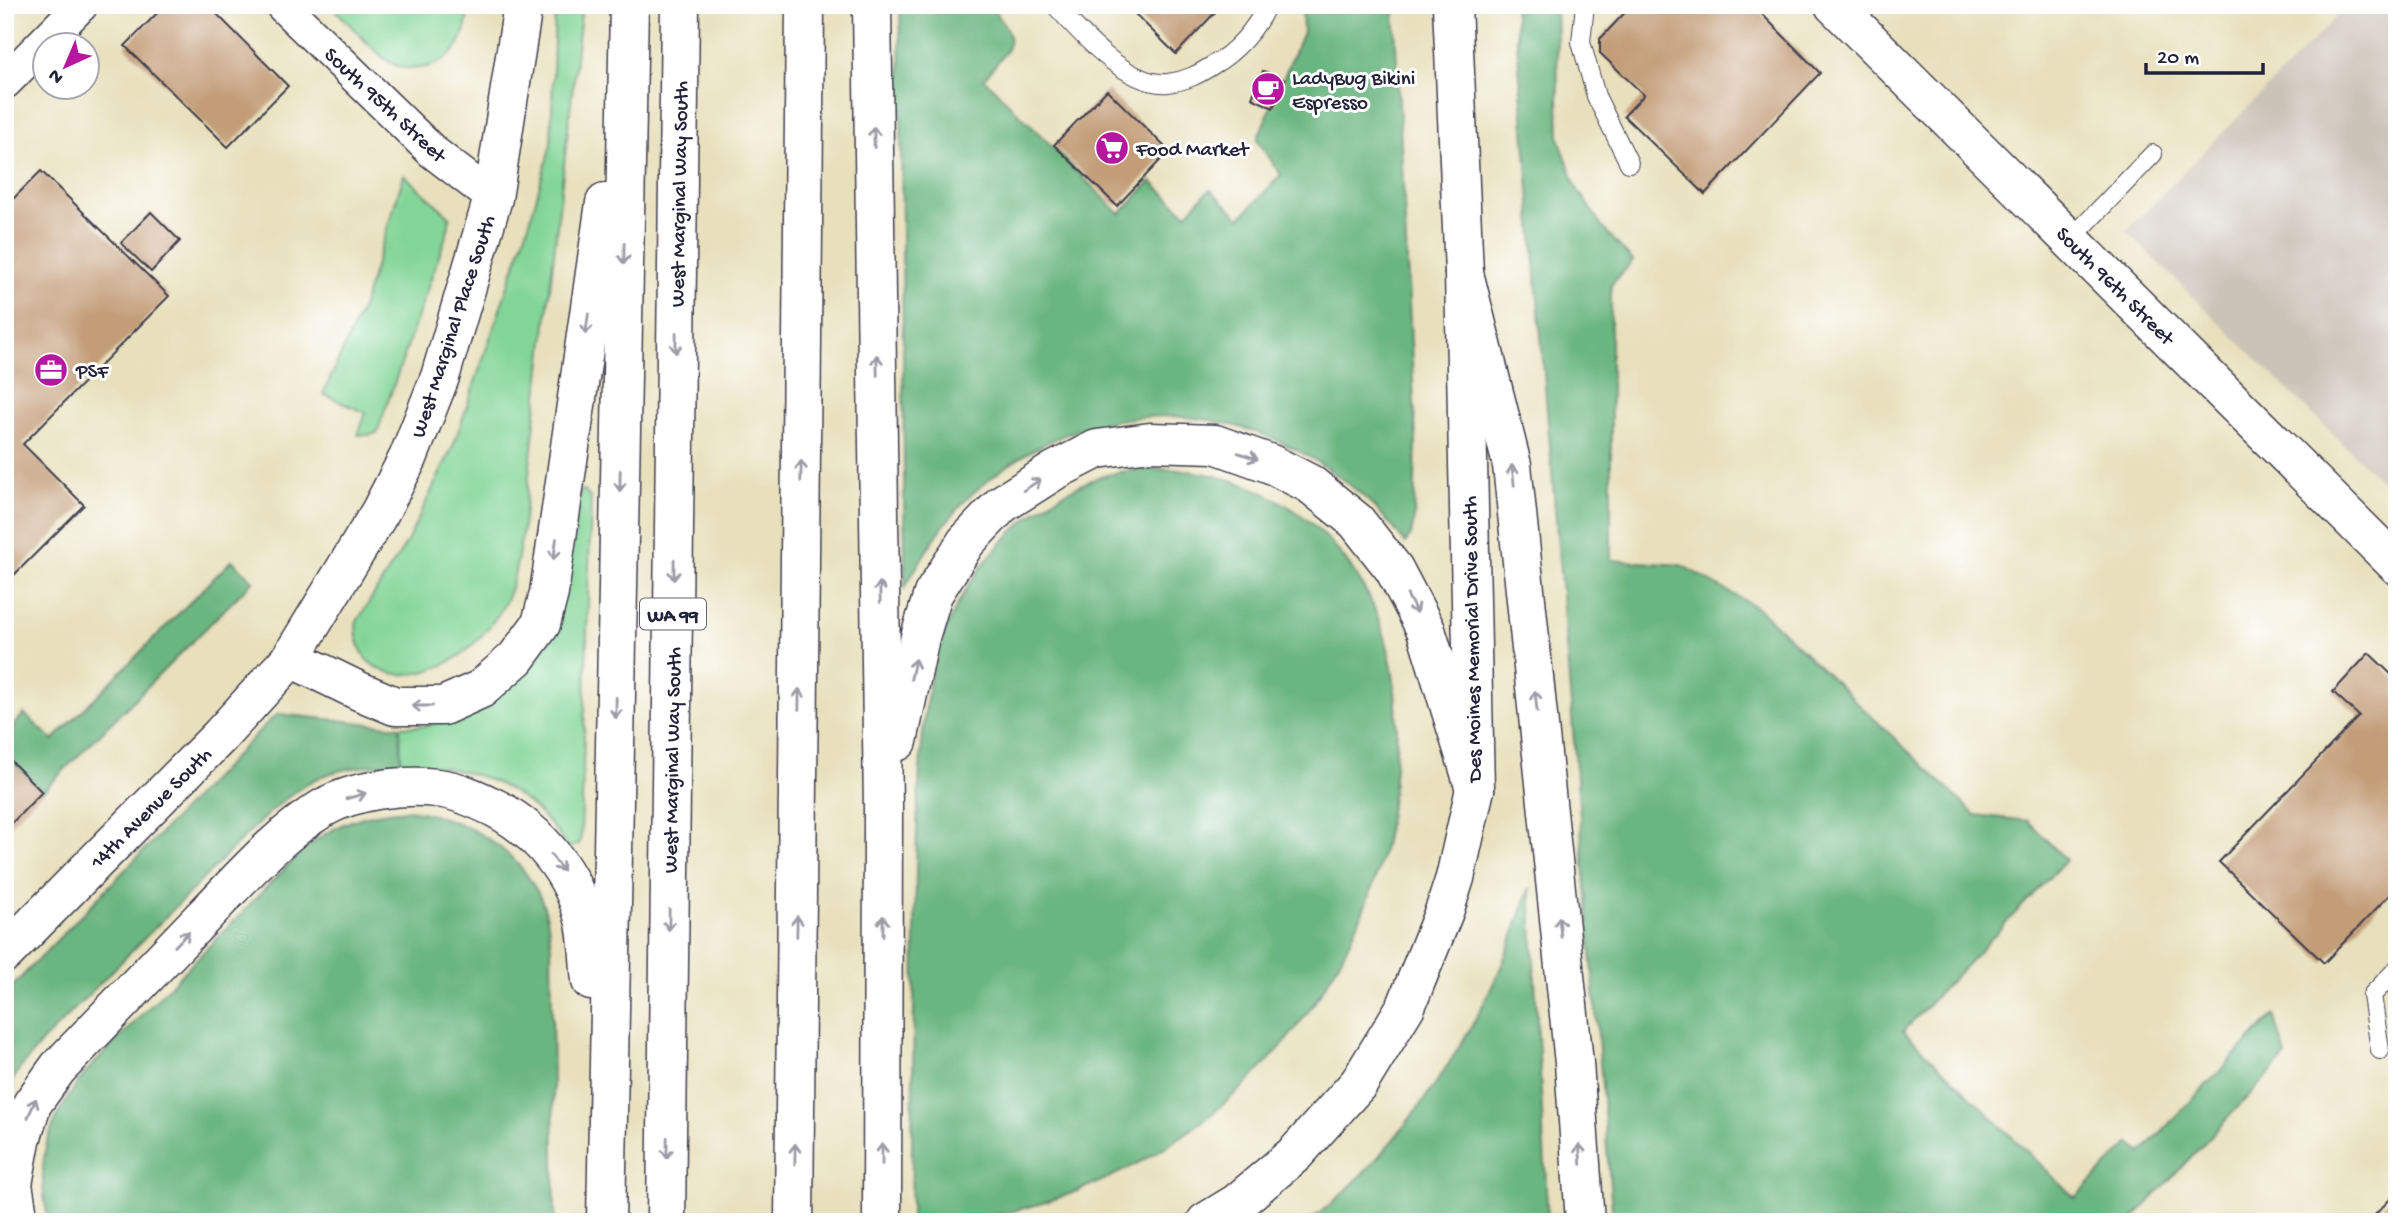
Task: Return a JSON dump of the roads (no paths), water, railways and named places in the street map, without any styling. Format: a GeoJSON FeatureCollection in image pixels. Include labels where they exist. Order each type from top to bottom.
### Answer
{"type":"FeatureCollection","features":[{"type":"Feature","properties":{"kind":"main road","name":"West Marginal Place South"},"geometry":{"type":"LineString","coordinates":[[291,658],[380,512],[408,458],[444,365],[493,198],[523,5]]}},
{"type":"Feature","properties":{"kind":"main road","name":"West Marginal Way South"},"geometry":{"type":"LineString","coordinates":[[666,1222],[680,5]]}},
{"type":"Feature","properties":{"kind":"main road"},"geometry":{"type":"LineString","coordinates":[[794,1222],[805,5]]}},
{"type":"Feature","properties":{"kind":"main road"},"geometry":{"type":"LineString","coordinates":[[872,5],[883,808],[882,1222]]}},
{"type":"Feature","properties":{"kind":"main road","name":"Des Moines Memorial Drive South"},"geometry":{"type":"LineString","coordinates":[[1206,1222],[1237,1203],[1295,1154],[1359,1083],[1406,1006],[1455,878],[1475,789],[1464,273],[1452,5]]}},
{"type":"Feature","properties":{"kind":"main road","name":"South 96th Street"},"geometry":{"type":"LineString","coordinates":[[1834,5],[2397,565]]}},
{"type":"Feature","properties":{"kind":"main road"},"geometry":{"type":"LineString","coordinates":[[291,658],[396,706],[443,706],[481,689],[516,658],[541,624],[549,593],[628,22]]}},
{"type":"Feature","properties":{"kind":"main road"},"geometry":{"type":"LineString","coordinates":[[606,1222],[628,22]]}},
{"type":"Feature","properties":{"kind":"main road"},"geometry":{"type":"LineString","coordinates":[[1464,273],[1512,465],[1574,1063],[1585,1222]]}},
{"type":"Feature","properties":{"kind":"main road"},"geometry":{"type":"LineString","coordinates":[[883,808],[920,637],[933,594],[966,542],[1002,504],[1054,471],[1097,449],[1150,442],[1215,444],[1271,464],[1310,484],[1356,521],[1394,569],[1426,630],[1475,789]]}},
{"type":"Feature","properties":{"kind":"main road","name":"14th Avenue South"},"geometry":{"type":"LineString","coordinates":[[5,953],[220,736],[291,658]]}},
{"type":"Feature","properties":{"kind":"main road"},"geometry":{"type":"LineString","coordinates":[[19,1222],[13,1184],[21,1140],[32,1104],[58,1068],[287,834],[325,807],[356,795],[399,788],[438,788],[476,798],[513,818],[542,842],[569,880],[585,923],[609,1146]]}},
{"type":"Feature","properties":{"kind":"street"},"geometry":{"type":"LineString","coordinates":[[5,82],[81,5]]}},
{"type":"Feature","properties":{"kind":"street","name":"South 95th Street"},"geometry":{"type":"LineString","coordinates":[[282,5],[433,152],[493,198]]}},
{"type":"Feature","properties":{"kind":"lane"},"geometry":{"type":"LineString","coordinates":[[1055,5],[1105,56],[1139,78],[1165,83],[1190,78],[1225,59],[1259,23],[1267,5]]}},
{"type":"Feature","properties":{"kind":"lane"},"geometry":{"type":"LineString","coordinates":[[1585,5],[1581,42],[1588,69],[1596,96],[1629,163]]}},
{"type":"Feature","properties":{"kind":"lane"},"geometry":{"type":"LineString","coordinates":[[2070,240],[2153,154]]}},
{"type":"Feature","properties":{"kind":"lane"},"geometry":{"type":"LineString","coordinates":[[2380,1050],[2372,995],[2397,970]]}},
{"type":"Feature","properties":{"kind":"place","name":"LadyBug Bikini Espresso"},"geometry":{"type":"Point","coordinates":[1268,89]}},
{"type":"Feature","properties":{"kind":"place","name":"Food Market"},"geometry":{"type":"Point","coordinates":[1112,148]}},
{"type":"Feature","properties":{"kind":"place","name":"PSF"},"geometry":{"type":"Point","coordinates":[51,370]}}]}
